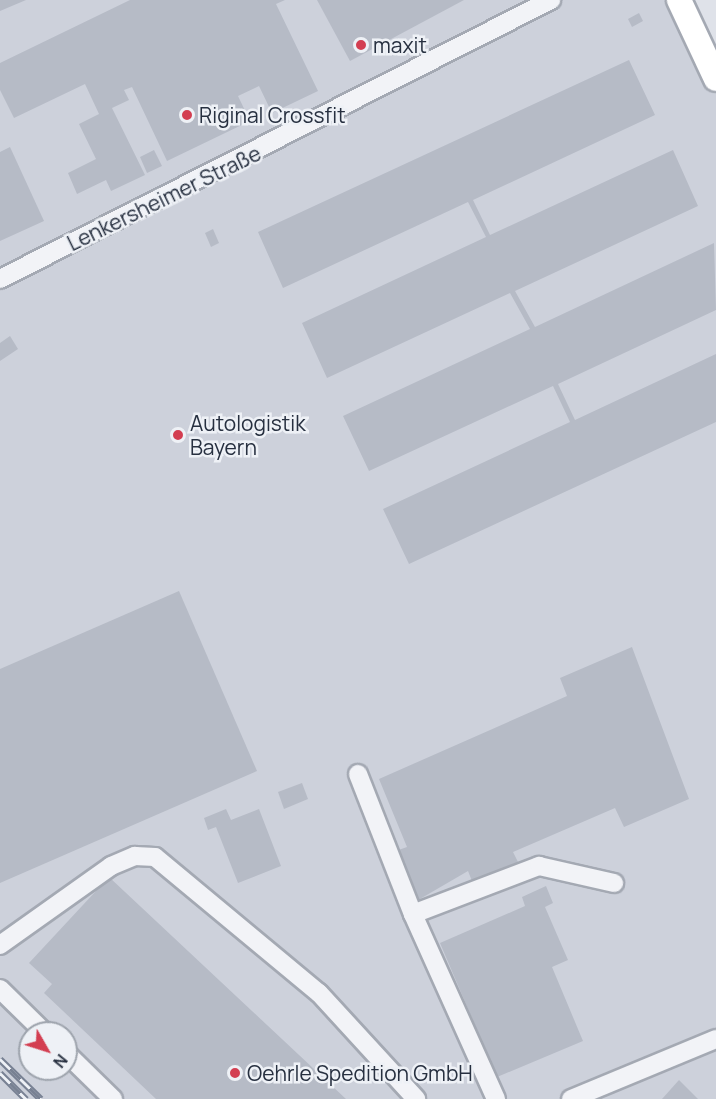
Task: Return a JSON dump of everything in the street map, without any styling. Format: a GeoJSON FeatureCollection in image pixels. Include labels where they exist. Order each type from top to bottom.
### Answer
{"type":"FeatureCollection","features":[{"type":"Feature","properties":{"kind":"main road"},"geometry":{"type":"LineString","coordinates":[[679,0],[716,80]]}},
{"type":"Feature","properties":{"kind":"street","name":"Lenkersheimer Straße"},"geometry":{"type":"LineString","coordinates":[[0,279],[551,0]]}},
{"type":"Feature","properties":{"kind":"street"},"geometry":{"type":"LineString","coordinates":[[358,774],[412,914],[496,1099]]}},
{"type":"Feature","properties":{"kind":"street"},"geometry":{"type":"LineString","coordinates":[[0,945],[111,866],[135,856],[154,857],[286,963],[413,1098]]}},
{"type":"Feature","properties":{"kind":"street"},"geometry":{"type":"LineString","coordinates":[[412,914],[539,866],[614,883]]}},
{"type":"Feature","properties":{"kind":"street"},"geometry":{"type":"LineString","coordinates":[[0,989],[33,1021]]}},
{"type":"Feature","properties":{"kind":"street"},"geometry":{"type":"LineString","coordinates":[[571,1099],[716,1039]]}},
{"type":"Feature","properties":{"kind":"street"},"geometry":{"type":"LineString","coordinates":[[78,1065],[113,1099]]}},
{"type":"Feature","properties":{"kind":"shaded area"},"geometry":{"type":"Polygon","coordinates":[[[0,0],[687,0],[716,75],[716,1099],[0,1099],[0,0]]]}},
{"type":"Feature","properties":{"kind":"building"},"geometry":{"type":"Polygon","coordinates":[[[0,0],[26,0],[0,11],[0,0]]]}},
{"type":"Feature","properties":{"kind":"building"},"geometry":{"type":"Polygon","coordinates":[[[130,0],[285,0],[276,4],[318,91],[272,113],[259,86],[238,96],[250,121],[167,161],[132,87],[124,90],[129,100],[112,108],[145,175],[111,191],[106,180],[77,194],[68,173],[96,159],[79,124],[99,114],[85,84],[14,118],[0,90],[0,63],[130,0]]]}},
{"type":"Feature","properties":{"kind":"building","name":"maxit"},"geometry":{"type":"Polygon","coordinates":[[[317,0],[464,0],[350,61],[317,0]]]}},
{"type":"Feature","properties":{"kind":"building"},"geometry":{"type":"Polygon","coordinates":[[[639,13],[643,21],[632,27],[628,19],[639,13]]]}},
{"type":"Feature","properties":{"kind":"building"},"geometry":{"type":"Polygon","coordinates":[[[629,60],[655,115],[473,200],[490,235],[673,150],[698,206],[515,291],[535,327],[714,243],[716,310],[558,384],[575,420],[716,354],[716,422],[409,564],[383,509],[570,422],[553,386],[369,471],[343,416],[530,329],[510,293],[327,378],[302,323],[486,237],[468,202],[283,288],[258,232],[629,60]]]}},
{"type":"Feature","properties":{"kind":"building"},"geometry":{"type":"Polygon","coordinates":[[[10,147],[44,221],[0,241],[0,152],[10,147]]]}},
{"type":"Feature","properties":{"kind":"building"},"geometry":{"type":"Polygon","coordinates":[[[154,150],[162,166],[147,173],[140,157],[154,150]]]}},
{"type":"Feature","properties":{"kind":"building"},"geometry":{"type":"Polygon","coordinates":[[[213,229],[219,243],[211,247],[205,233],[213,229]]]}},
{"type":"Feature","properties":{"kind":"building"},"geometry":{"type":"Polygon","coordinates":[[[10,336],[18,349],[0,361],[0,343],[10,336]]]}},
{"type":"Feature","properties":{"kind":"building"},"geometry":{"type":"Polygon","coordinates":[[[179,591],[257,771],[0,883],[0,669],[179,591]]]}},
{"type":"Feature","properties":{"kind":"building"},"geometry":{"type":"Polygon","coordinates":[[[632,647],[689,799],[624,827],[615,808],[513,852],[518,862],[472,881],[468,871],[413,903],[393,852],[407,847],[379,779],[567,696],[560,678],[632,647]]]}},
{"type":"Feature","properties":{"kind":"building"},"geometry":{"type":"Polygon","coordinates":[[[302,783],[308,799],[284,809],[278,792],[302,783]]]}},
{"type":"Feature","properties":{"kind":"building"},"geometry":{"type":"Polygon","coordinates":[[[226,809],[231,820],[259,809],[281,866],[238,883],[216,827],[208,830],[204,818],[226,809]]]}},
{"type":"Feature","properties":{"kind":"building"},"geometry":{"type":"Polygon","coordinates":[[[109,877],[346,1099],[156,1099],[78,1025],[78,1021],[74,1021],[44,993],[52,984],[29,963],[109,877]]]}},
{"type":"Feature","properties":{"kind":"building"},"geometry":{"type":"Polygon","coordinates":[[[546,886],[553,903],[545,907],[568,960],[552,967],[583,1041],[497,1077],[440,943],[525,906],[522,897],[546,886]]]}},
{"type":"Feature","properties":{"kind":"building"},"geometry":{"type":"Polygon","coordinates":[[[679,1080],[698,1099],[662,1099],[679,1080]]]}},
{"type":"Feature","properties":{"kind":"railway"},"geometry":{"type":"LineString","coordinates":[[0,1059],[41,1099]]}},
{"type":"Feature","properties":{"kind":"railway"},"geometry":{"type":"LineString","coordinates":[[0,1073],[26,1099]]}},
{"type":"Feature","properties":{"kind":"place","name":"maxit"},"geometry":{"type":"Point","coordinates":[361,45]}},
{"type":"Feature","properties":{"kind":"place","name":"Riginal Crossfit"},"geometry":{"type":"Point","coordinates":[187,115]}},
{"type":"Feature","properties":{"kind":"place","name":"Autologistik Bayern"},"geometry":{"type":"Point","coordinates":[178,435]}},
{"type":"Feature","properties":{"kind":"place","name":"Oehrle Spedition GmbH"},"geometry":{"type":"Point","coordinates":[235,1073]}}]}
